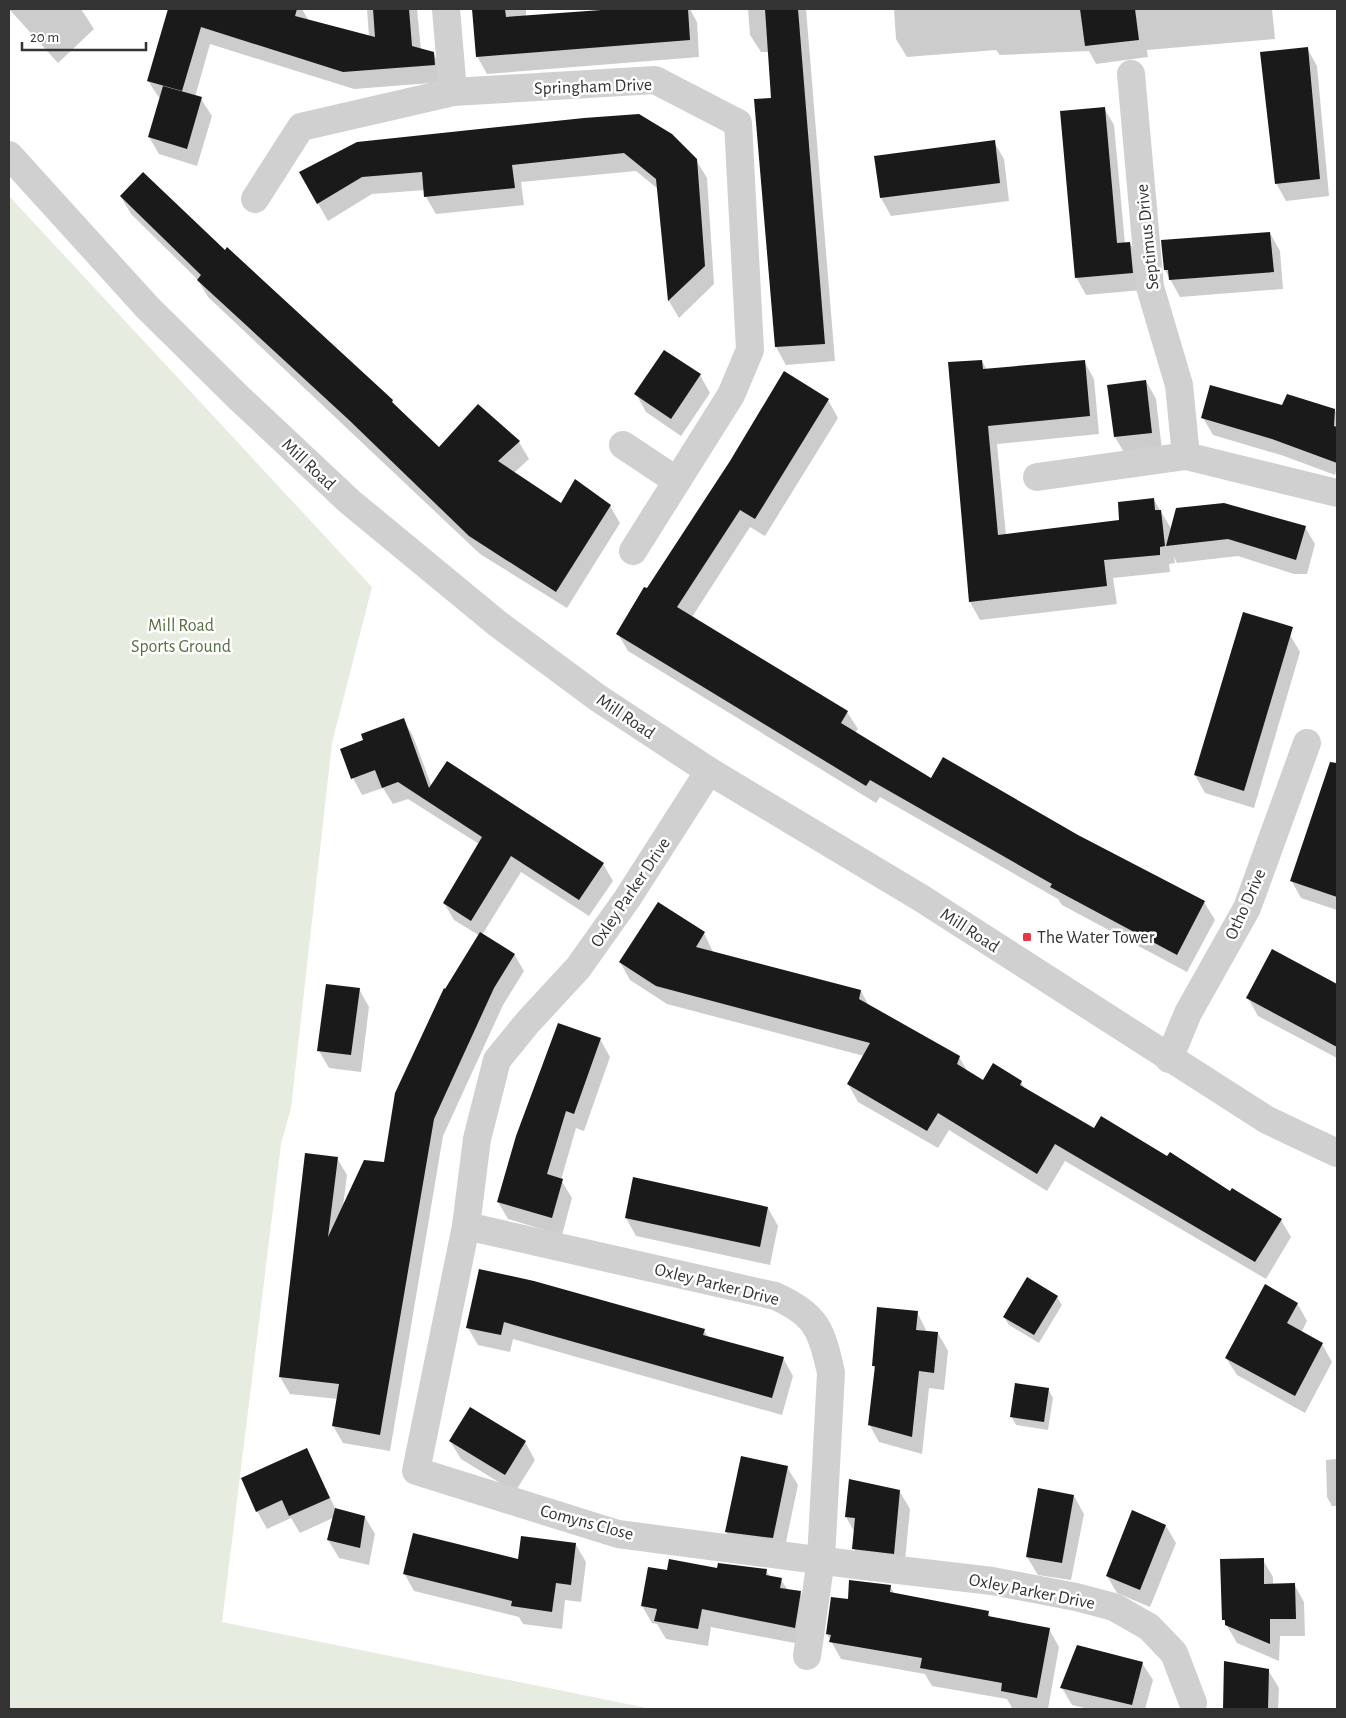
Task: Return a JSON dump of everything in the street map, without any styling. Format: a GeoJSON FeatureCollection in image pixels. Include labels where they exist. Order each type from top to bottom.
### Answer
{"type":"FeatureCollection","features":[{"type":"Feature","properties":{"kind":"street"},"geometry":{"type":"LineString","coordinates":[[446,9],[453,92]]}},
{"type":"Feature","properties":{"kind":"street","name":"Septimus Drive"},"geometry":{"type":"LineString","coordinates":[[1131,74],[1150,287],[1179,385],[1186,456]]}},
{"type":"Feature","properties":{"kind":"street","name":"Springham Drive"},"geometry":{"type":"LineString","coordinates":[[255,199],[301,127],[453,92],[655,80],[738,123],[750,350],[731,394],[633,551]]}},
{"type":"Feature","properties":{"kind":"street","name":"Mill Road"},"geometry":{"type":"LineString","coordinates":[[9,156],[147,307],[239,398],[350,502],[498,624],[598,698],[709,771],[921,898],[1169,1059],[1267,1120],[1337,1153]]}},
{"type":"Feature","properties":{"kind":"street"},"geometry":{"type":"LineString","coordinates":[[623,445],[677,481]]}},
{"type":"Feature","properties":{"kind":"street"},"geometry":{"type":"LineString","coordinates":[[1038,477],[1186,456],[1337,493]]}},
{"type":"Feature","properties":{"kind":"street","name":"Otho Drive"},"geometry":{"type":"LineString","coordinates":[[1169,1059],[1188,1013],[1247,908],[1307,743]]}},
{"type":"Feature","properties":{"kind":"street","name":"Oxley Parker Drive"},"geometry":{"type":"LineString","coordinates":[[416,1471],[466,1226],[476,1139],[498,1060],[528,1022],[578,968],[689,805],[709,771]]}},
{"type":"Feature","properties":{"kind":"street","name":"Oxley Parker Drive"},"geometry":{"type":"LineString","coordinates":[[466,1226],[775,1296],[798,1306],[813,1322],[825,1343],[831,1372],[821,1559],[807,1656]]}},
{"type":"Feature","properties":{"kind":"street","name":"Comyns Close"},"geometry":{"type":"LineString","coordinates":[[416,1471],[618,1534],[821,1559]]}},
{"type":"Feature","properties":{"kind":"street","name":"Oxley Parker Drive"},"geometry":{"type":"LineString","coordinates":[[821,1559],[992,1581],[1076,1597],[1114,1608],[1150,1627],[1174,1653],[1193,1703]]}},
{"type":"Feature","properties":{"kind":"green space","name":"Mill Road Sports Ground"},"geometry":{"type":"Polygon","coordinates":[[[9,196],[372,587],[332,743],[291,1108],[281,1144],[222,1622],[652,1709],[9,1709],[9,196]]]}},
{"type":"Feature","properties":{"kind":"building"},"geometry":{"type":"Polygon","coordinates":[[[168,9],[297,9],[295,16],[375,37],[373,9],[409,9],[412,46],[434,52],[435,65],[343,72],[201,27],[182,91],[147,81],[168,9]]]}},
{"type":"Feature","properties":{"kind":"building"},"geometry":{"type":"Polygon","coordinates":[[[472,9],[505,9],[506,17],[615,9],[688,9],[690,40],[476,57],[472,9]]]}},
{"type":"Feature","properties":{"kind":"building"},"geometry":{"type":"Polygon","coordinates":[[[765,9],[798,9],[825,344],[775,347],[754,99],[771,98],[765,9]]]}},
{"type":"Feature","properties":{"kind":"building"},"geometry":{"type":"Polygon","coordinates":[[[1080,9],[1135,9],[1139,40],[1085,46],[1080,9]]]}},
{"type":"Feature","properties":{"kind":"building"},"geometry":{"type":"Polygon","coordinates":[[[1308,47],[1320,179],[1275,184],[1260,52],[1308,47]]]}},
{"type":"Feature","properties":{"kind":"building"},"geometry":{"type":"Polygon","coordinates":[[[163,86],[202,97],[187,149],[148,137],[163,86]]]}},
{"type":"Feature","properties":{"kind":"building"},"geometry":{"type":"Polygon","coordinates":[[[1105,107],[1117,243],[1130,242],[1133,273],[1075,278],[1060,111],[1105,107]]]}},
{"type":"Feature","properties":{"kind":"building"},"geometry":{"type":"Polygon","coordinates":[[[639,114],[672,134],[697,159],[705,266],[668,301],[656,179],[624,153],[512,165],[515,188],[424,197],[422,172],[362,177],[317,204],[299,172],[357,142],[639,114]]]}},
{"type":"Feature","properties":{"kind":"building"},"geometry":{"type":"Polygon","coordinates":[[[995,140],[1000,183],[880,198],[874,156],[995,140]]]}},
{"type":"Feature","properties":{"kind":"building"},"geometry":{"type":"Polygon","coordinates":[[[143,172],[225,250],[227,247],[393,400],[392,402],[439,447],[478,404],[520,441],[498,461],[561,503],[575,479],[611,505],[556,592],[469,536],[349,420],[197,280],[201,275],[120,196],[143,172]]]}},
{"type":"Feature","properties":{"kind":"building"},"geometry":{"type":"Polygon","coordinates":[[[1270,232],[1274,272],[1169,280],[1168,270],[1164,270],[1161,240],[1270,232]]]}},
{"type":"Feature","properties":{"kind":"building"},"geometry":{"type":"Polygon","coordinates":[[[664,350],[701,374],[671,419],[634,394],[664,350]]]}},
{"type":"Feature","properties":{"kind":"building"},"geometry":{"type":"Polygon","coordinates":[[[982,360],[983,369],[1085,360],[1090,416],[988,426],[998,535],[1119,520],[1118,502],[1154,498],[1155,510],[1161,510],[1165,546],[1160,547],[1160,555],[1104,560],[1107,586],[969,602],[948,362],[982,360]]]}},
{"type":"Feature","properties":{"kind":"building"},"geometry":{"type":"Polygon","coordinates":[[[784,371],[829,399],[755,519],[740,510],[677,607],[848,711],[841,723],[931,778],[943,757],[1078,835],[1205,901],[1177,955],[1050,887],[1052,884],[870,780],[866,786],[616,634],[644,587],[647,588],[730,461],[784,371]]]}},
{"type":"Feature","properties":{"kind":"building"},"geometry":{"type":"Polygon","coordinates":[[[1146,380],[1152,433],[1114,437],[1107,385],[1146,380]]]}},
{"type":"Feature","properties":{"kind":"building"},"geometry":{"type":"Polygon","coordinates":[[[1210,385],[1282,405],[1287,394],[1335,409],[1334,426],[1337,427],[1337,463],[1272,439],[1201,418],[1210,385]]]}},
{"type":"Feature","properties":{"kind":"building"},"geometry":{"type":"Polygon","coordinates":[[[1224,503],[1306,526],[1296,560],[1228,539],[1166,546],[1176,508],[1224,503]]]}},
{"type":"Feature","properties":{"kind":"building"},"geometry":{"type":"Polygon","coordinates":[[[1243,612],[1293,627],[1244,791],[1194,775],[1243,612]]]}},
{"type":"Feature","properties":{"kind":"building"},"geometry":{"type":"Polygon","coordinates":[[[404,718],[429,788],[447,761],[604,863],[579,900],[511,856],[471,921],[443,903],[482,837],[398,782],[382,788],[375,770],[351,779],[340,749],[363,740],[361,734],[404,718]]]}},
{"type":"Feature","properties":{"kind":"building"},"geometry":{"type":"Polygon","coordinates":[[[1330,762],[1337,763],[1337,897],[1290,881],[1330,762]]]}},
{"type":"Feature","properties":{"kind":"building"},"geometry":{"type":"Polygon","coordinates":[[[658,902],[705,932],[696,947],[861,990],[859,999],[960,1056],[957,1064],[983,1080],[993,1063],[1022,1081],[1020,1085],[1094,1128],[1101,1116],[1167,1156],[1170,1152],[1230,1191],[1232,1188],[1282,1219],[1255,1262],[1055,1144],[1037,1174],[938,1113],[927,1131],[847,1084],[870,1043],[656,986],[619,962],[658,902]]]}},
{"type":"Feature","properties":{"kind":"building"},"geometry":{"type":"Polygon","coordinates":[[[480,932],[515,954],[494,988],[434,1119],[380,1435],[332,1426],[339,1384],[279,1377],[305,1153],[338,1157],[328,1237],[364,1160],[384,1162],[395,1093],[444,988],[480,932]]]}},
{"type":"Feature","properties":{"kind":"building"},"geometry":{"type":"Polygon","coordinates":[[[1272,949],[1337,984],[1337,1047],[1246,998],[1272,949]]]}},
{"type":"Feature","properties":{"kind":"building"},"geometry":{"type":"Polygon","coordinates":[[[326,984],[360,988],[351,1055],[317,1051],[326,984]]]}},
{"type":"Feature","properties":{"kind":"building"},"geometry":{"type":"Polygon","coordinates":[[[558,1023],[601,1038],[574,1114],[566,1111],[547,1174],[563,1179],[552,1218],[497,1202],[516,1136],[558,1023]]]}},
{"type":"Feature","properties":{"kind":"building"},"geometry":{"type":"Polygon","coordinates":[[[633,1177],[768,1207],[760,1247],[625,1218],[633,1177]]]}},
{"type":"Feature","properties":{"kind":"building"},"geometry":{"type":"Polygon","coordinates":[[[479,1269],[534,1281],[705,1329],[703,1335],[784,1357],[772,1398],[504,1322],[501,1335],[466,1328],[479,1269]]]}},
{"type":"Feature","properties":{"kind":"building"},"geometry":{"type":"Polygon","coordinates":[[[1027,1277],[1058,1296],[1034,1335],[1003,1317],[1027,1277]]]}},
{"type":"Feature","properties":{"kind":"building"},"geometry":{"type":"Polygon","coordinates":[[[1265,1284],[1298,1303],[1287,1323],[1323,1343],[1295,1396],[1225,1358],[1265,1284]]]}},
{"type":"Feature","properties":{"kind":"building"},"geometry":{"type":"Polygon","coordinates":[[[877,1307],[918,1311],[916,1330],[938,1332],[934,1373],[919,1371],[912,1437],[868,1425],[875,1366],[872,1366],[877,1307]]]}},
{"type":"Feature","properties":{"kind":"building"},"geometry":{"type":"Polygon","coordinates":[[[1015,1383],[1049,1388],[1044,1422],[1010,1417],[1015,1383]]]}},
{"type":"Feature","properties":{"kind":"building"},"geometry":{"type":"Polygon","coordinates":[[[470,1407],[526,1441],[505,1475],[449,1441],[470,1407]]]}},
{"type":"Feature","properties":{"kind":"building"},"geometry":{"type":"Polygon","coordinates":[[[307,1448],[330,1498],[289,1516],[282,1500],[256,1512],[241,1478],[307,1448]]]}},
{"type":"Feature","properties":{"kind":"building"},"geometry":{"type":"Polygon","coordinates":[[[741,1456],[788,1466],[773,1538],[725,1532],[741,1456]]]}},
{"type":"Feature","properties":{"kind":"building"},"geometry":{"type":"Polygon","coordinates":[[[849,1479],[900,1490],[894,1554],[852,1549],[855,1518],[845,1517],[849,1479]]]}},
{"type":"Feature","properties":{"kind":"building"},"geometry":{"type":"Polygon","coordinates":[[[1038,1488],[1074,1495],[1062,1563],[1026,1557],[1038,1488]]]}},
{"type":"Feature","properties":{"kind":"building"},"geometry":{"type":"Polygon","coordinates":[[[335,1508],[365,1516],[360,1548],[327,1540],[335,1508]]]}},
{"type":"Feature","properties":{"kind":"building"},"geometry":{"type":"Polygon","coordinates":[[[1132,1510],[1166,1525],[1140,1590],[1106,1576],[1132,1510]]]}},
{"type":"Feature","properties":{"kind":"building"},"geometry":{"type":"Polygon","coordinates":[[[413,1533],[518,1559],[521,1536],[576,1543],[571,1585],[556,1583],[552,1612],[511,1606],[512,1601],[403,1574],[413,1533]]]}},
{"type":"Feature","properties":{"kind":"building"},"geometry":{"type":"Polygon","coordinates":[[[1264,1558],[1264,1584],[1295,1583],[1296,1619],[1270,1619],[1270,1644],[1225,1625],[1225,1620],[1222,1620],[1220,1559],[1264,1558]]]}},
{"type":"Feature","properties":{"kind":"building"},"geometry":{"type":"Polygon","coordinates":[[[669,1559],[717,1568],[718,1563],[767,1569],[766,1575],[782,1578],[780,1588],[801,1591],[795,1628],[702,1609],[698,1629],[654,1621],[657,1609],[641,1606],[648,1567],[667,1570],[669,1559]]]}},
{"type":"Feature","properties":{"kind":"building"},"geometry":{"type":"Polygon","coordinates":[[[849,1580],[891,1585],[890,1592],[989,1611],[988,1616],[1050,1628],[1037,1698],[1001,1691],[1002,1683],[920,1668],[922,1658],[829,1642],[831,1635],[826,1634],[831,1597],[848,1599],[849,1580]]]}},
{"type":"Feature","properties":{"kind":"building"},"geometry":{"type":"Polygon","coordinates":[[[1077,1645],[1143,1662],[1132,1705],[1060,1688],[1077,1645]]]}},
{"type":"Feature","properties":{"kind":"building"},"geometry":{"type":"Polygon","coordinates":[[[1224,1661],[1269,1669],[1268,1709],[1223,1709],[1224,1661]]]}},
{"type":"Feature","properties":{"kind":"place","name":"The Water Tower"},"geometry":{"type":"Point","coordinates":[1027,937]}}]}
